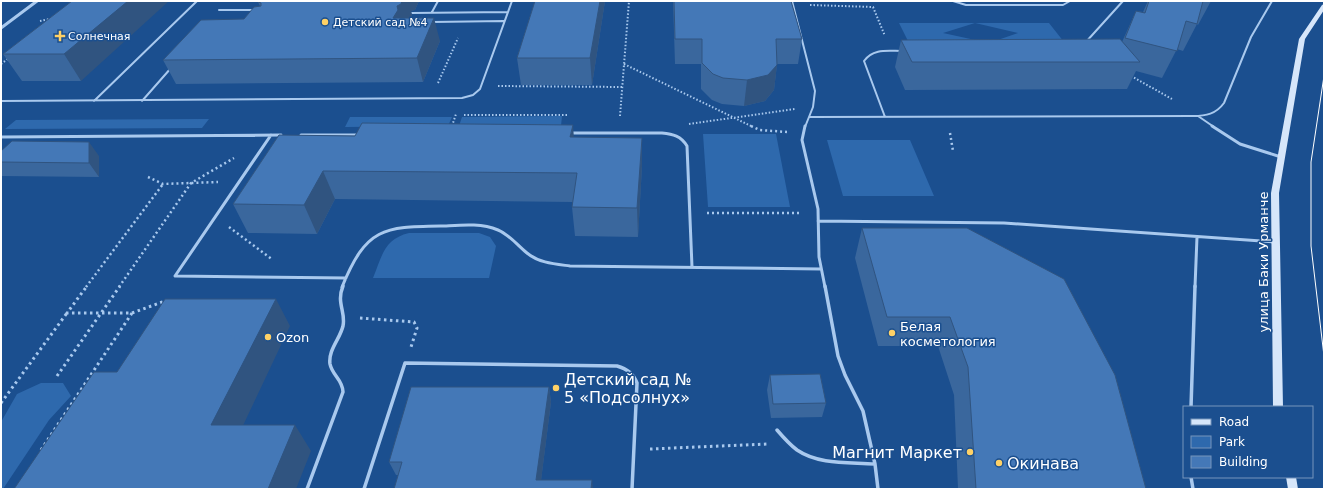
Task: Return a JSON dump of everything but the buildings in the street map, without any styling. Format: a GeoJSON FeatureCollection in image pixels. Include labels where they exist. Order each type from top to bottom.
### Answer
{"type":"FeatureCollection","features":[{"type":"Feature","properties":{"kind":"main road","name":"улица Баки Урманче"},"geometry":{"type":"LineString","coordinates":[[1278,406],[1275,193],[1302,39],[1324,6]]}},
{"type":"Feature","properties":{"kind":"main road"},"geometry":{"type":"LineString","coordinates":[[1291,478],[1293,489]]}},
{"type":"Feature","properties":{"kind":"street"},"geometry":{"type":"LineString","coordinates":[[1,28],[37,1]]}},
{"type":"Feature","properties":{"kind":"lane"},"geometry":{"type":"LineString","coordinates":[[94,101],[197,1]]}},
{"type":"Feature","properties":{"kind":"lane"},"geometry":{"type":"LineString","coordinates":[[432,12],[438,1]]}},
{"type":"Feature","properties":{"kind":"lane"},"geometry":{"type":"LineString","coordinates":[[1,101],[462,98],[473,95],[480,90],[512,1]]}},
{"type":"Feature","properties":{"kind":"lane"},"geometry":{"type":"LineString","coordinates":[[792,1],[815,91],[813,106],[803,132],[802,140],[818,213],[818,248],[821,269],[838,356],[844,375],[863,411],[875,464],[878,489]]}},
{"type":"Feature","properties":{"kind":"lane"},"geometry":{"type":"LineString","coordinates":[[952,1],[966,5],[1055,6],[1063,5],[1070,1]]}},
{"type":"Feature","properties":{"kind":"lane"},"geometry":{"type":"LineString","coordinates":[[1083,46],[1123,1]]}},
{"type":"Feature","properties":{"kind":"lane"},"geometry":{"type":"LineString","coordinates":[[809,117],[1202,116],[1213,113],[1222,107],[1251,37],[1272,1]]}},
{"type":"Feature","properties":{"kind":"lane"},"geometry":{"type":"LineString","coordinates":[[219,10],[257,10]]}},
{"type":"Feature","properties":{"kind":"lane"},"geometry":{"type":"LineString","coordinates":[[411,12],[508,12]]}},
{"type":"Feature","properties":{"kind":"lane"},"geometry":{"type":"LineString","coordinates":[[426,22],[504,21]]}},
{"type":"Feature","properties":{"kind":"lane"},"geometry":{"type":"LineString","coordinates":[[885,117],[864,61],[874,52],[907,51]]}},
{"type":"Feature","properties":{"kind":"lane"},"geometry":{"type":"LineString","coordinates":[[142,101],[174,65]]}},
{"type":"Feature","properties":{"kind":"lane"},"geometry":{"type":"LineString","coordinates":[[1198,116],[1235,142],[1281,157]]}},
{"type":"Feature","properties":{"kind":"lane"},"geometry":{"type":"LineString","coordinates":[[564,134],[662,133],[673,134],[684,141],[687,146],[692,267]]}},
{"type":"Feature","properties":{"kind":"lane"},"geometry":{"type":"LineString","coordinates":[[271,135],[175,276],[346,278]]}},
{"type":"Feature","properties":{"kind":"lane"},"geometry":{"type":"LineString","coordinates":[[1,137],[287,135]]}},
{"type":"Feature","properties":{"kind":"lane"},"geometry":{"type":"LineString","coordinates":[[294,135],[364,135]]}},
{"type":"Feature","properties":{"kind":"lane"},"geometry":{"type":"LineString","coordinates":[[818,221],[1004,223],[1276,242]]}},
{"type":"Feature","properties":{"kind":"lane"},"geometry":{"type":"LineString","coordinates":[[306,489],[343,392],[343,382],[331,368],[330,360],[343,327],[343,317],[339,298],[358,252],[365,244],[384,232],[410,226],[487,226],[505,232],[528,254],[551,264],[570,266],[821,269]]}},
{"type":"Feature","properties":{"kind":"lane"},"geometry":{"type":"LineString","coordinates":[[1191,406],[1197,237]]}},
{"type":"Feature","properties":{"kind":"lane"},"geometry":{"type":"LineString","coordinates":[[364,489],[406,363],[617,366],[625,368],[630,372],[637,383],[632,489]]}},
{"type":"Feature","properties":{"kind":"lane"},"geometry":{"type":"LineString","coordinates":[[777,430],[788,443],[798,451],[818,459],[875,464]]}},
{"type":"Feature","properties":{"kind":"lane"},"geometry":{"type":"LineString","coordinates":[[1192,478],[1193,489]]}},
{"type":"Feature","properties":{"kind":"path"},"geometry":{"type":"LineString","coordinates":[[618,133],[629,1]]}},
{"type":"Feature","properties":{"kind":"path"},"geometry":{"type":"LineString","coordinates":[[793,5],[873,7],[891,51]]}},
{"type":"Feature","properties":{"kind":"path"},"geometry":{"type":"LineString","coordinates":[[431,99],[466,21]]}},
{"type":"Feature","properties":{"kind":"path"},"geometry":{"type":"LineString","coordinates":[[1,64],[13,54]]}},
{"type":"Feature","properties":{"kind":"path"},"geometry":{"type":"LineString","coordinates":[[624,64],[764,131],[803,132]]}},
{"type":"Feature","properties":{"kind":"path"},"geometry":{"type":"LineString","coordinates":[[1127,74],[1202,116]]}},
{"type":"Feature","properties":{"kind":"path"},"geometry":{"type":"LineString","coordinates":[[481,86],[622,87]]}},
{"type":"Feature","properties":{"kind":"path"},"geometry":{"type":"LineString","coordinates":[[451,128],[462,98]]}},
{"type":"Feature","properties":{"kind":"path"},"geometry":{"type":"LineString","coordinates":[[682,126],[813,106]]}},
{"type":"Feature","properties":{"kind":"path"},"geometry":{"type":"LineString","coordinates":[[57,376],[191,183],[238,155]]}},
{"type":"Feature","properties":{"kind":"path"},"geometry":{"type":"LineString","coordinates":[[148,177],[163,184],[240,182]]}},
{"type":"Feature","properties":{"kind":"path"},"geometry":{"type":"LineString","coordinates":[[1,403],[163,184]]}},
{"type":"Feature","properties":{"kind":"path"},"geometry":{"type":"LineString","coordinates":[[690,213],[818,213]]}},
{"type":"Feature","properties":{"kind":"path"},"geometry":{"type":"LineString","coordinates":[[216,217],[297,278]]}},
{"type":"Feature","properties":{"kind":"path"},"geometry":{"type":"LineString","coordinates":[[68,314],[132,313],[168,300]]}},
{"type":"Feature","properties":{"kind":"path"},"geometry":{"type":"LineString","coordinates":[[37,456],[132,313]]}},
{"type":"Feature","properties":{"kind":"path"},"geometry":{"type":"LineString","coordinates":[[343,317],[414,322],[417,328],[406,363]]}},
{"type":"Feature","properties":{"kind":"path"},"geometry":{"type":"LineString","coordinates":[[634,449],[788,443]]}},
{"type":"Feature","properties":{"kind":"green space"},"geometry":{"type":"Polygon","coordinates":[[[899,23],[975,23],[943,33],[987,42],[909,43],[899,23]]]}},
{"type":"Feature","properties":{"kind":"green space"},"geometry":{"type":"Polygon","coordinates":[[[975,23],[1049,23],[1064,42],[991,42],[1018,33],[975,23]]]}},
{"type":"Feature","properties":{"kind":"green space"},"geometry":{"type":"Polygon","coordinates":[[[562,116],[561,126],[459,126],[462,117],[562,116]]]}},
{"type":"Feature","properties":{"kind":"green space"},"geometry":{"type":"Polygon","coordinates":[[[350,117],[452,117],[448,126],[345,127],[350,117]]]}},
{"type":"Feature","properties":{"kind":"green space"},"geometry":{"type":"Polygon","coordinates":[[[209,119],[202,128],[5,129],[16,120],[209,119]]]}},
{"type":"Feature","properties":{"kind":"green space"},"geometry":{"type":"Polygon","coordinates":[[[703,134],[776,134],[790,207],[708,207],[703,134]]]}},
{"type":"Feature","properties":{"kind":"green space"},"geometry":{"type":"Polygon","coordinates":[[[827,140],[910,140],[934,196],[843,196],[827,140]]]}},
{"type":"Feature","properties":{"kind":"green space"},"geometry":{"type":"Polygon","coordinates":[[[409,233],[479,233],[490,237],[496,246],[489,278],[373,278],[382,256],[389,244],[394,239],[409,233]]]}},
{"type":"Feature","properties":{"kind":"green space"},"geometry":{"type":"Polygon","coordinates":[[[41,383],[63,383],[71,396],[49,420],[3,489],[1,489],[1,422],[17,394],[41,383]]]}},
{"type":"Feature","properties":{"kind":"tram line"},"geometry":{"type":"LineString","coordinates":[[1324,76],[1311,162],[1311,246],[1324,356]]}},
{"type":"Feature","properties":{"kind":"place","name":"Детский сад №4"},"geometry":{"type":"Point","coordinates":[325,22]}},
{"type":"Feature","properties":{"kind":"place","name":"Солнечная"},"geometry":{"type":"Point","coordinates":[60,36]}},
{"type":"Feature","properties":{"kind":"place","name":"Белая косметология"},"geometry":{"type":"Point","coordinates":[892,333]}},
{"type":"Feature","properties":{"kind":"place","name":"Ozon"},"geometry":{"type":"Point","coordinates":[268,337]}},
{"type":"Feature","properties":{"kind":"place","name":"Детский сад № 5 «Подсолнух»"},"geometry":{"type":"Point","coordinates":[556,388]}},
{"type":"Feature","properties":{"kind":"place","name":"Магнит Маркет"},"geometry":{"type":"Point","coordinates":[970,452]}},
{"type":"Feature","properties":{"kind":"place","name":"Окинава"},"geometry":{"type":"Point","coordinates":[999,463]}}]}
